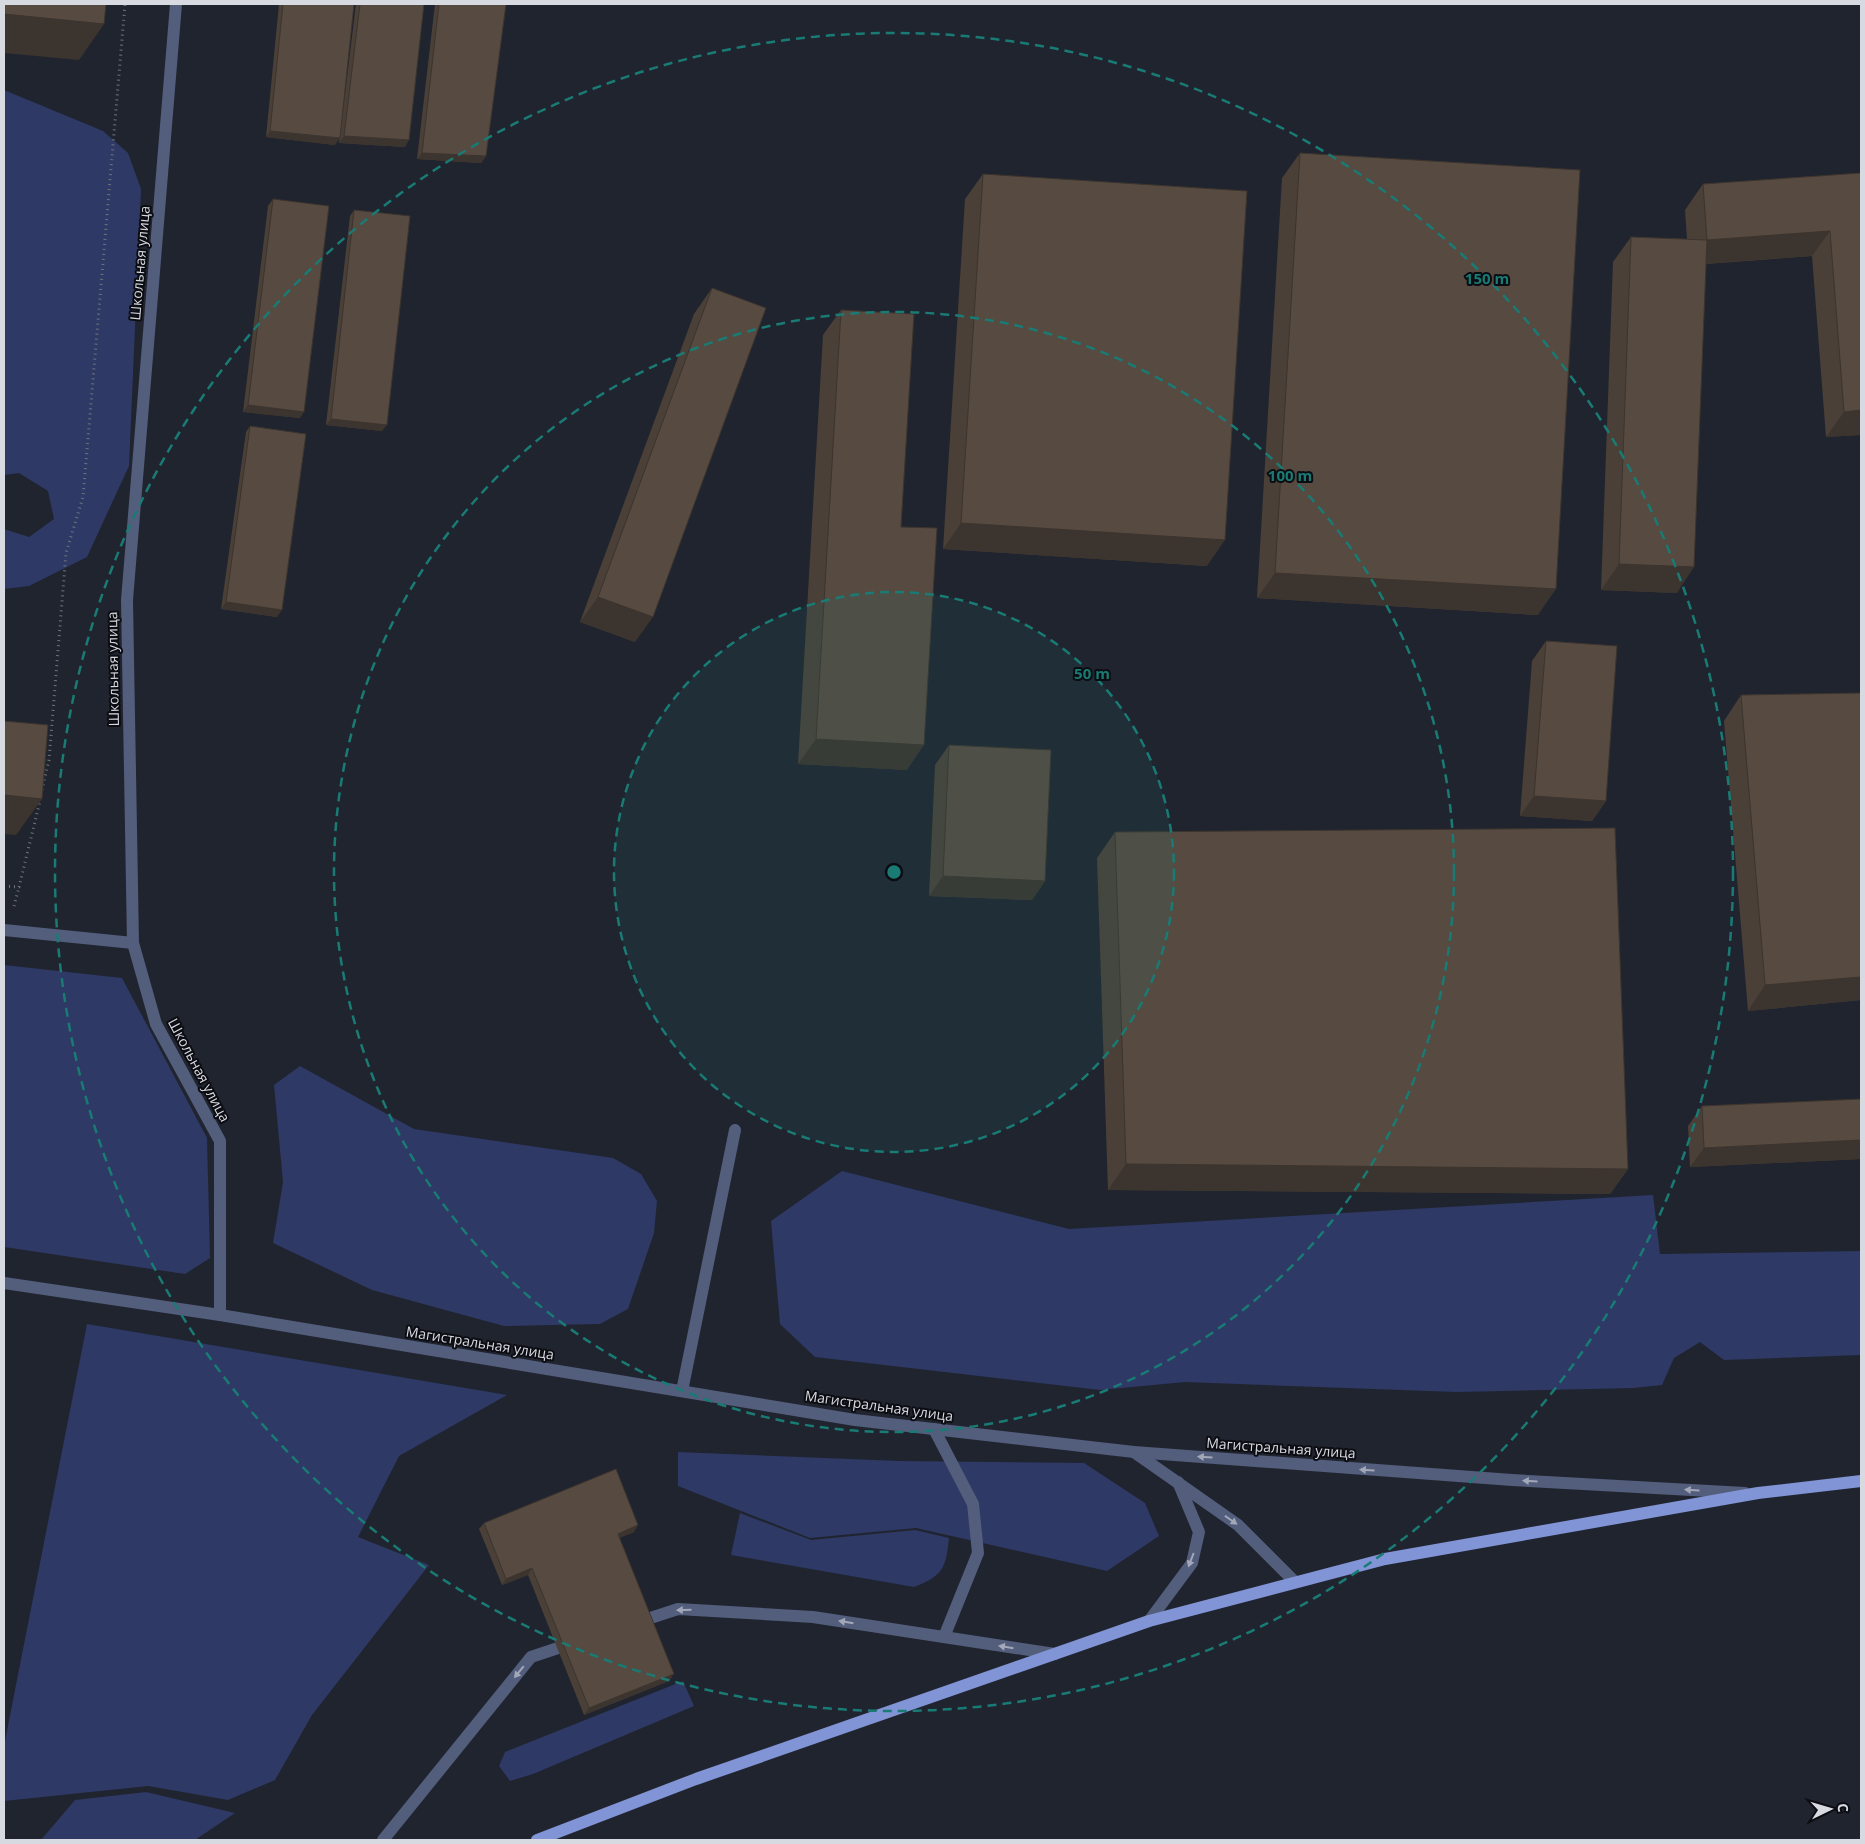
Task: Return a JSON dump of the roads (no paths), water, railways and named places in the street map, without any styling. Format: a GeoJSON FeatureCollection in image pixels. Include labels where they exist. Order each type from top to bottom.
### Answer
{"type":"FeatureCollection","features":[{"type":"Feature","properties":{"kind":"main road"},"geometry":{"type":"LineString","coordinates":[[537,1840],[696,1779],[1149,1621],[1385,1559],[1758,1494],[1861,1480]]}},
{"type":"Feature","properties":{"kind":"street","name":"Школьная улица"},"geometry":{"type":"LineString","coordinates":[[176,4],[127,600],[134,943],[156,1024],[220,1141],[220,1315]]}},
{"type":"Feature","properties":{"kind":"street"},"geometry":{"type":"LineString","coordinates":[[4,930],[134,943]]}},
{"type":"Feature","properties":{"kind":"street"},"geometry":{"type":"LineString","coordinates":[[682,1391],[735,1130]]}},
{"type":"Feature","properties":{"kind":"street","name":"Магистральная улица"},"geometry":{"type":"LineString","coordinates":[[4,1283],[220,1315],[854,1420],[1134,1452],[1512,1480],[1758,1494]]}},
{"type":"Feature","properties":{"kind":"street"},"geometry":{"type":"LineString","coordinates":[[934,1429],[973,1504],[978,1553],[944,1637]]}},
{"type":"Feature","properties":{"kind":"street"},"geometry":{"type":"LineString","coordinates":[[1134,1452],[1238,1525],[1295,1582]]}},
{"type":"Feature","properties":{"kind":"street"},"geometry":{"type":"LineString","coordinates":[[1149,1621],[1192,1563],[1199,1532],[1178,1482]]}},
{"type":"Feature","properties":{"kind":"street"},"geometry":{"type":"LineString","coordinates":[[623,1627],[678,1609],[813,1617],[1054,1654]]}},
{"type":"Feature","properties":{"kind":"street"},"geometry":{"type":"LineString","coordinates":[[383,1840],[531,1657],[586,1639]]}}]}
